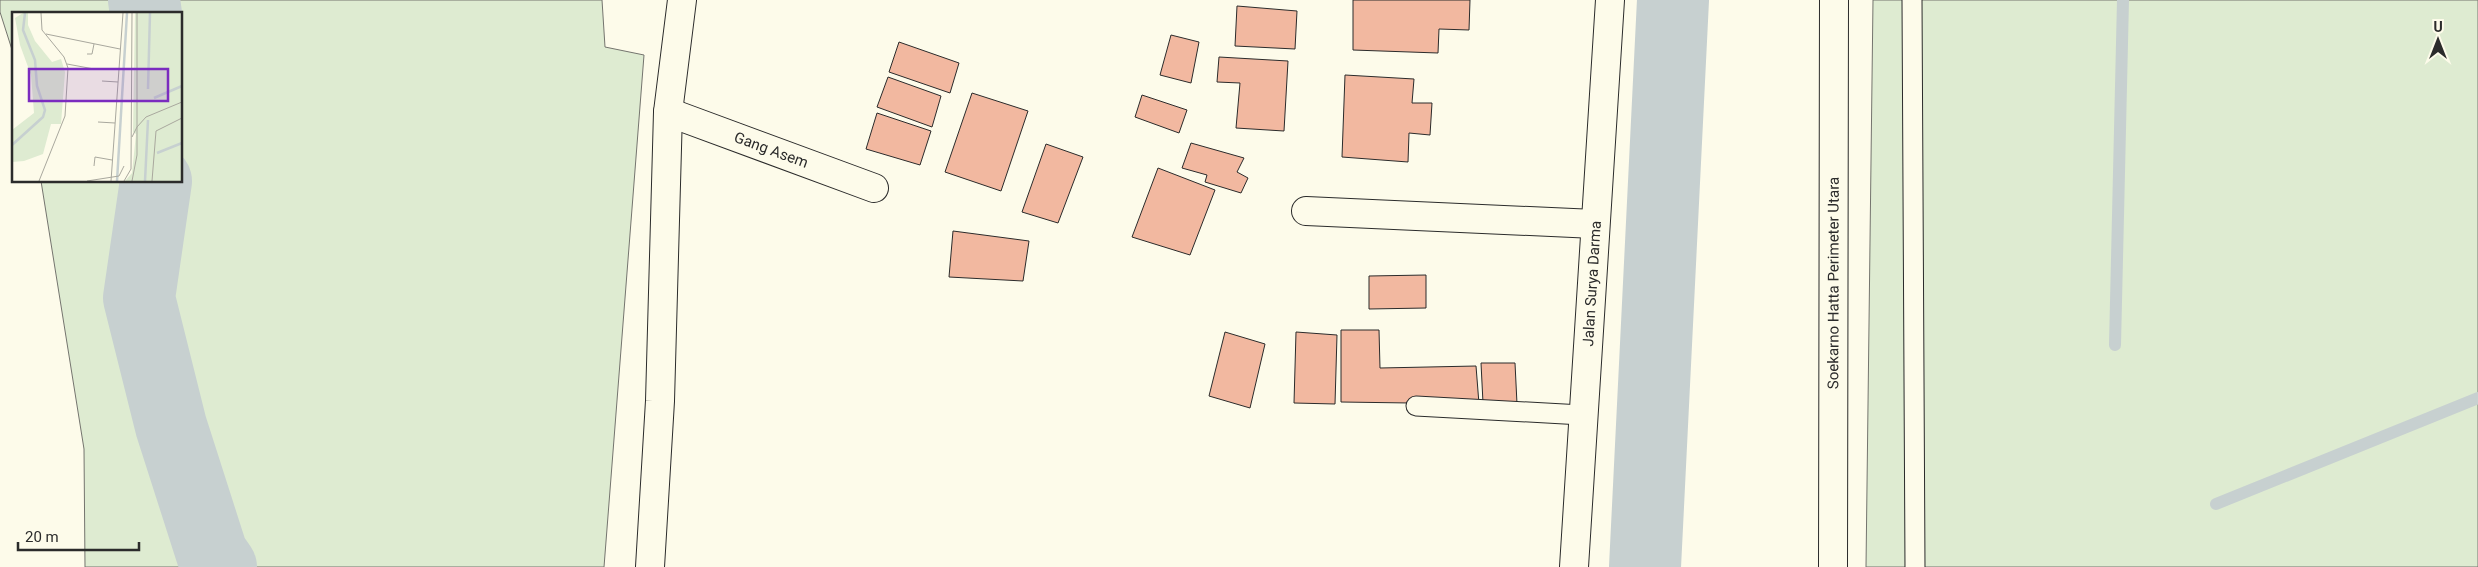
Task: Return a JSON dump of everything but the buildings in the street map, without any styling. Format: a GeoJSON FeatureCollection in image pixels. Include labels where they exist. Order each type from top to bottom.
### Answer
{"type":"FeatureCollection","features":[{"type":"Feature","properties":{"kind":"main road"},"geometry":{"type":"LineString","coordinates":[[650,567],[660,401],[668,112],[682,0]]}},
{"type":"Feature","properties":{"kind":"main road","name":"Jalan Surya Darma"},"geometry":{"type":"LineString","coordinates":[[1574,567],[1582,415],[1610,0]]}},
{"type":"Feature","properties":{"kind":"main road","name":"Soekarno Hatta Perimeter Utara"},"geometry":{"type":"LineString","coordinates":[[1833,567],[1834,0]]}},
{"type":"Feature","properties":{"kind":"main road","name":"Gang Asem"},"geometry":{"type":"LineString","coordinates":[[668,112],[874,188]]}},
{"type":"Feature","properties":{"kind":"main road"},"geometry":{"type":"LineString","coordinates":[[1306,211],[1595,224]]}},
{"type":"Feature","properties":{"kind":"lane"},"geometry":{"type":"LineString","coordinates":[[1912,0],[1915,567]]}},
{"type":"Feature","properties":{"kind":"lane"},"geometry":{"type":"LineString","coordinates":[[1416,406],[1582,415]]}},
{"type":"Feature","properties":{"kind":"green space"},"geometry":{"type":"Polygon","coordinates":[[[0,0],[602,0],[605,47],[644,55],[604,567],[85,567],[84,449],[41,182],[182,182],[182,12],[12,12],[12,50],[0,12],[0,0]]]}},
{"type":"Feature","properties":{"kind":"green space"},"geometry":{"type":"Polygon","coordinates":[[[1873,0],[2478,0],[2478,567],[1866,567],[1873,0]]]}},
{"type":"Feature","properties":{"kind":"waterway"},"geometry":{"type":"LineString","coordinates":[[144,0],[146,12]]}},
{"type":"Feature","properties":{"kind":"waterway"},"geometry":{"type":"LineString","coordinates":[[1645,567],[1673,0]]}},
{"type":"Feature","properties":{"kind":"waterway"},"geometry":{"type":"LineString","coordinates":[[2115,345],[2123,0]]}},
{"type":"Feature","properties":{"kind":"waterway"},"geometry":{"type":"LineString","coordinates":[[156,182],[139,298],[171,426],[212,554],[221,567]]}},
{"type":"Feature","properties":{"kind":"waterway"},"geometry":{"type":"LineString","coordinates":[[2216,504],[2478,398]]}}]}
